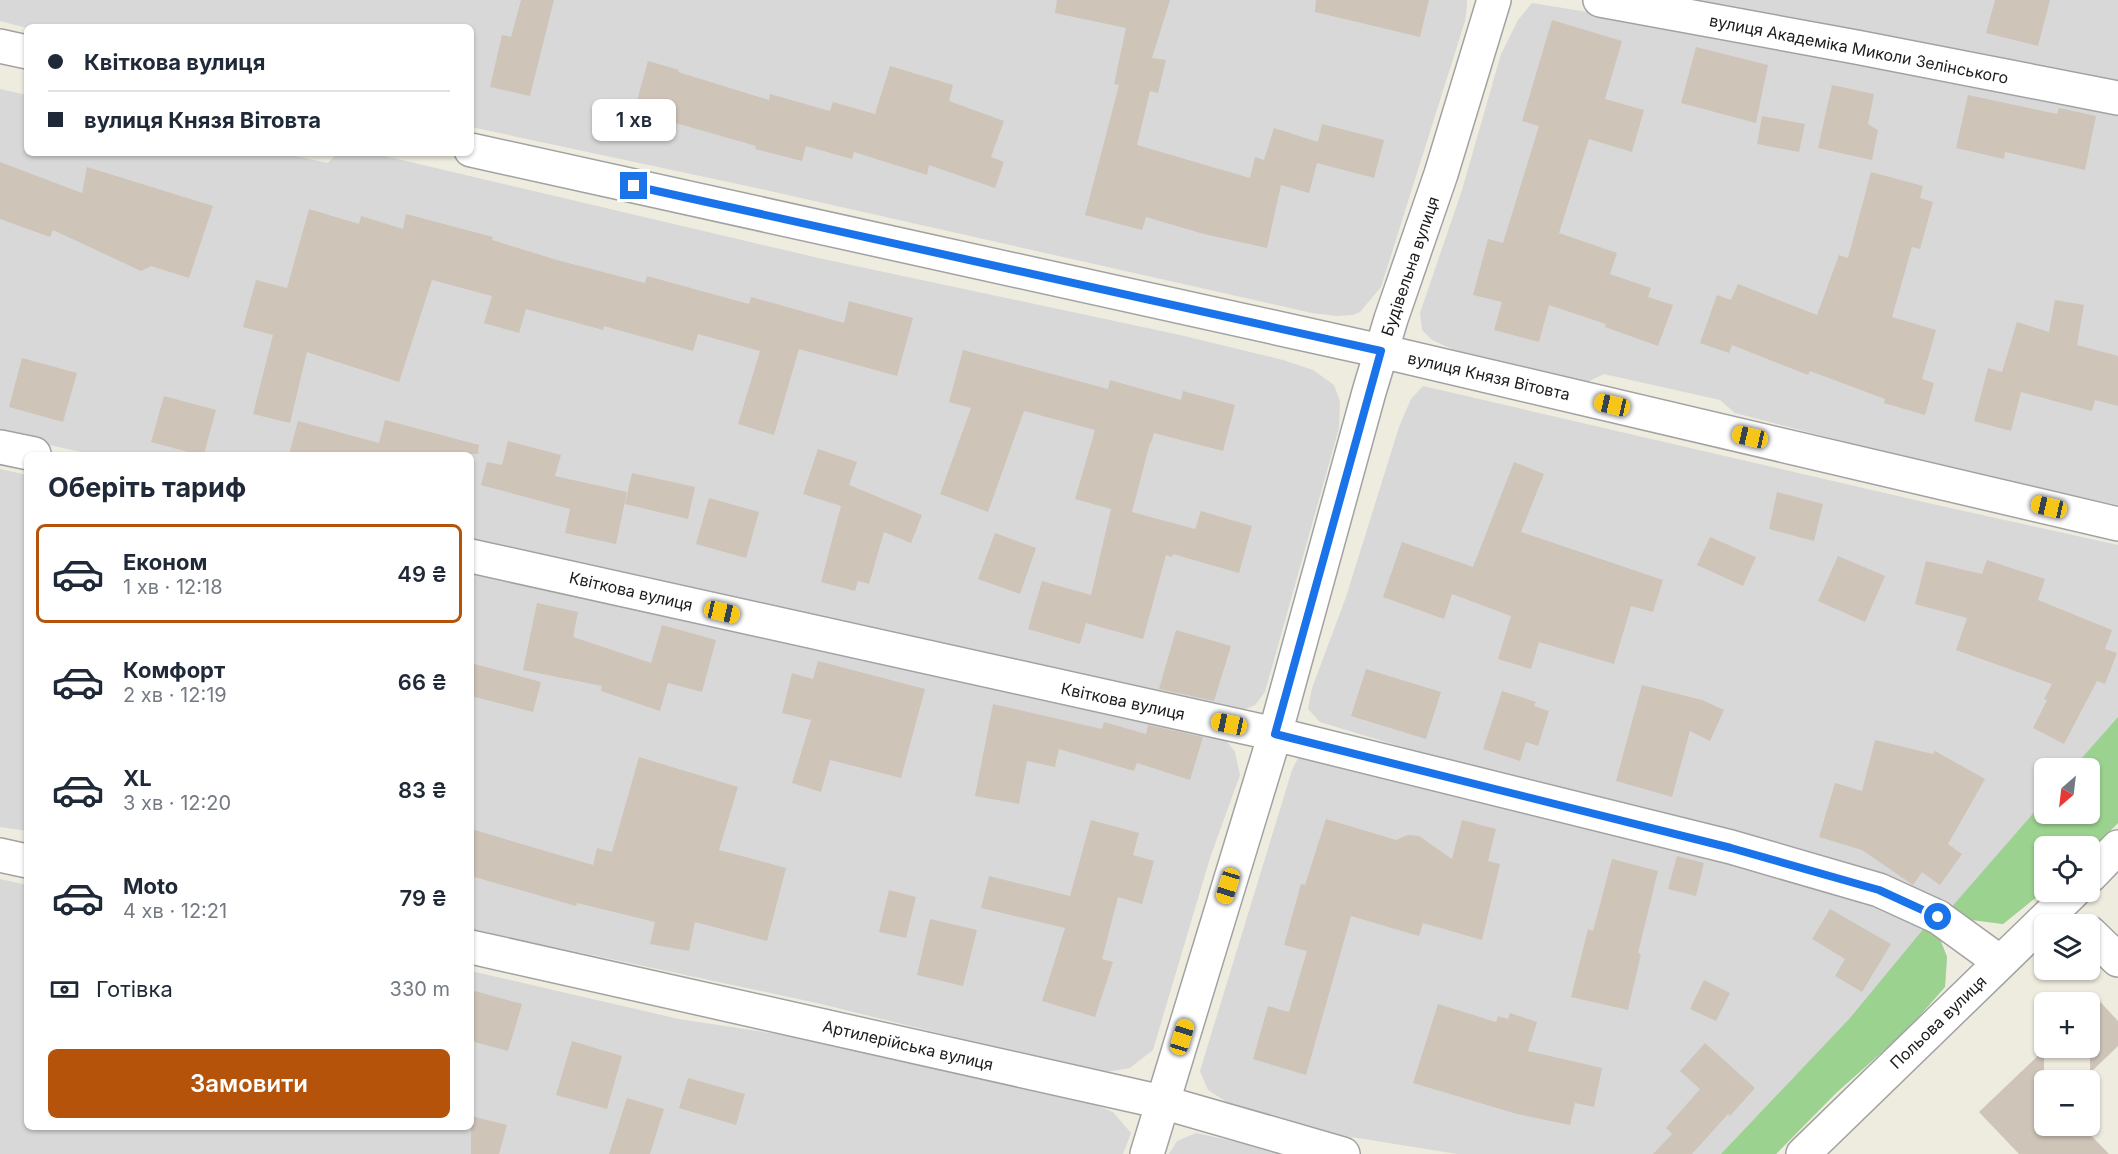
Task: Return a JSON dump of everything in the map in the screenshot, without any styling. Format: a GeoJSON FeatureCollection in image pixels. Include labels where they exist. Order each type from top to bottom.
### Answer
{"type":"FeatureCollection","features":[{"type":"Feature","properties":{"kind":"street","name":"Будівельна вулиця"},"geometry":{"type":"LineString","coordinates":[[1147,1154],[1275,734],[1381,351],[1441,174],[1494,0]]}},
{"type":"Feature","properties":{"kind":"street","name":"вулиця Академіка Миколи Зелінського"},"geometry":{"type":"LineString","coordinates":[[1600,0],[1856,47],[2118,99]]}},
{"type":"Feature","properties":{"kind":"street"},"geometry":{"type":"LineString","coordinates":[[0,46],[24,51]]}},
{"type":"Feature","properties":{"kind":"street","name":"вулиця Князя Вітовта"},"geometry":{"type":"LineString","coordinates":[[474,151],[1381,351],[2118,524]]}},
{"type":"Feature","properties":{"kind":"street"},"geometry":{"type":"LineString","coordinates":[[0,447],[24,452]]}},
{"type":"Feature","properties":{"kind":"street","name":"Квіткова вулиця"},"geometry":{"type":"LineString","coordinates":[[474,556],[1275,734],[1731,848],[1879,890],[1938,917],[2000,962]]}},
{"type":"Feature","properties":{"kind":"street"},"geometry":{"type":"LineString","coordinates":[[2100,866],[2118,847]]}},
{"type":"Feature","properties":{"kind":"street"},"geometry":{"type":"LineString","coordinates":[[0,855],[24,860]]}},
{"type":"Feature","properties":{"kind":"street","name":"Польова вулиця"},"geometry":{"type":"LineString","coordinates":[[1813,1151],[2000,962],[2072,907]]}},
{"type":"Feature","properties":{"kind":"street"},"geometry":{"type":"LineString","coordinates":[[2100,943],[2118,960]]}},
{"type":"Feature","properties":{"kind":"street","name":"Артилерійська вулиця"},"geometry":{"type":"LineString","coordinates":[[474,948],[1162,1102],[1343,1154]]}},
{"type":"Feature","properties":{"kind":"shaded area"},"geometry":{"type":"Polygon","coordinates":[[[0,0],[1467,0],[1465,21],[1381,287],[1360,312],[1337,316],[1312,313],[761,189],[474,128],[474,24],[24,24],[24,27],[0,21],[0,0]]]}},
{"type":"Feature","properties":{"kind":"shaded area"},"geometry":{"type":"Polygon","coordinates":[[[1678,0],[2118,0],[2118,86],[1678,0]]]}},
{"type":"Feature","properties":{"kind":"shaded area"},"geometry":{"type":"Polygon","coordinates":[[[1532,3],[1736,36],[2118,108],[2118,505],[1950,469],[1735,413],[1720,400],[1604,374],[1583,384],[1461,353],[1432,340],[1422,330],[1420,313],[1462,190],[1501,54],[1518,20],[1532,3]]]}},
{"type":"Feature","properties":{"kind":"shaded area"},"geometry":{"type":"Polygon","coordinates":[[[0,89],[24,94],[24,156],[296,156],[328,163],[334,156],[385,156],[823,259],[1180,335],[1283,360],[1313,370],[1334,385],[1340,401],[1339,428],[1265,692],[1255,705],[1239,712],[474,541],[474,452],[81,452],[0,434],[0,89]]]}},
{"type":"Feature","properties":{"kind":"shaded area"},"geometry":{"type":"Polygon","coordinates":[[[1423,386],[2118,545],[2118,823],[2100,841],[2100,836],[2034,836],[2034,899],[2003,924],[1972,920],[1841,862],[1681,818],[1471,768],[1320,722],[1308,709],[1312,688],[1346,597],[1399,427],[1411,399],[1423,386]]]}},
{"type":"Feature","properties":{"kind":"shaded area"},"geometry":{"type":"Polygon","coordinates":[[[0,469],[24,474],[24,831],[0,827],[0,469]]]}},
{"type":"Feature","properties":{"kind":"shaded area"},"geometry":{"type":"Polygon","coordinates":[[[474,574],[1220,732],[1235,752],[1240,775],[1210,858],[1153,1050],[1130,1068],[1100,1073],[817,1003],[474,930],[474,574]]]}},
{"type":"Feature","properties":{"kind":"shaded area"},"geometry":{"type":"Polygon","coordinates":[[[1298,758],[1321,759],[1841,889],[1938,934],[1947,957],[1945,987],[1909,1028],[1836,1093],[1776,1154],[1457,1154],[1308,1130],[1233,1106],[1208,1090],[1200,1071],[1292,770],[1298,758]]]}},
{"type":"Feature","properties":{"kind":"shaded area"},"geometry":{"type":"Polygon","coordinates":[[[0,879],[24,884],[24,1130],[474,1130],[474,972],[679,1019],[803,1038],[1086,1101],[1113,1112],[1131,1133],[1123,1154],[0,1154],[0,879]]]}},
{"type":"Feature","properties":{"kind":"shaded area"},"geometry":{"type":"Polygon","coordinates":[[[1196,1133],[1292,1154],[1169,1154],[1177,1141],[1196,1133]]]}},
{"type":"Feature","properties":{"kind":"green space"},"geometry":{"type":"Polygon","coordinates":[[[2118,717],[2118,823],[2100,841],[2100,836],[2034,836],[2034,899],[2003,924],[1972,920],[1949,910],[2034,812],[2034,824],[2100,824],[2100,758],[2082,758],[2118,717]]]}},
{"type":"Feature","properties":{"kind":"green space"},"geometry":{"type":"Polygon","coordinates":[[[1925,927],[1938,934],[1947,957],[1945,987],[1909,1028],[1836,1093],[1776,1154],[1721,1154],[1850,1018],[1925,927]]]}},
{"type":"Feature","properties":{"kind":"building"},"geometry":{"type":"Polygon","coordinates":[[[521,0],[554,0],[530,96],[490,87],[502,35],[511,37],[521,0]]]}},
{"type":"Feature","properties":{"kind":"building"},"geometry":{"type":"Polygon","coordinates":[[[1057,0],[1170,0],[1152,58],[1166,60],[1158,93],[1150,91],[1137,145],[1250,178],[1255,157],[1264,160],[1274,128],[1318,142],[1322,124],[1384,140],[1374,178],[1317,163],[1309,193],[1281,185],[1267,248],[1204,234],[1146,217],[1142,230],[1085,215],[1119,85],[1114,84],[1126,28],[1055,13],[1057,0]]]}},
{"type":"Feature","properties":{"kind":"building"},"geometry":{"type":"Polygon","coordinates":[[[1316,0],[1429,0],[1420,37],[1315,12],[1316,0]]]}},
{"type":"Feature","properties":{"kind":"building"},"geometry":{"type":"Polygon","coordinates":[[[1995,0],[2050,0],[2038,46],[1986,33],[1995,0]]]}},
{"type":"Feature","properties":{"kind":"building"},"geometry":{"type":"Polygon","coordinates":[[[1552,20],[1622,41],[1605,99],[1644,110],[1632,152],[1589,139],[1559,233],[1617,253],[1610,274],[1651,288],[1648,297],[1673,305],[1658,346],[1605,327],[1606,324],[1549,305],[1539,342],[1494,330],[1502,302],[1473,295],[1488,239],[1503,243],[1539,126],[1522,121],[1552,20]]]}},
{"type":"Feature","properties":{"kind":"building"},"geometry":{"type":"Polygon","coordinates":[[[1696,47],[1768,65],[1756,123],[1681,103],[1696,47]]]}},
{"type":"Feature","properties":{"kind":"building"},"geometry":{"type":"Polygon","coordinates":[[[648,61],[769,100],[770,94],[830,111],[833,102],[875,114],[890,66],[953,85],[949,101],[1004,121],[991,157],[1004,162],[995,188],[929,165],[927,175],[854,152],[852,159],[806,146],[802,161],[755,149],[756,146],[665,120],[664,123],[633,115],[648,61]]]}},
{"type":"Feature","properties":{"kind":"building"},"geometry":{"type":"Polygon","coordinates":[[[1832,85],[1874,94],[1868,124],[1878,130],[1872,160],[1818,148],[1832,85]]]}},
{"type":"Feature","properties":{"kind":"building"},"geometry":{"type":"Polygon","coordinates":[[[1968,95],[2057,114],[2059,108],[2096,116],[2085,170],[2005,152],[2004,159],[1956,148],[1968,95]]]}},
{"type":"Feature","properties":{"kind":"building"},"geometry":{"type":"Polygon","coordinates":[[[1762,116],[1805,124],[1799,152],[1757,144],[1762,116]]]}},
{"type":"Feature","properties":{"kind":"building"},"geometry":{"type":"Polygon","coordinates":[[[0,162],[82,193],[87,167],[213,206],[189,278],[151,266],[141,271],[53,230],[50,237],[0,219],[0,162]]]}},
{"type":"Feature","properties":{"kind":"building"},"geometry":{"type":"Polygon","coordinates":[[[1871,172],[1923,186],[1920,198],[1933,202],[1920,249],[1912,247],[1892,317],[1936,330],[1922,379],[1934,383],[1925,415],[1884,403],[1885,399],[1810,371],[1808,375],[1732,345],[1729,353],[1700,343],[1717,295],[1731,300],[1738,284],[1817,315],[1839,255],[1848,258],[1871,172]]]}},
{"type":"Feature","properties":{"kind":"building"},"geometry":{"type":"Polygon","coordinates":[[[309,209],[359,224],[361,216],[403,229],[406,214],[493,237],[492,240],[557,260],[645,283],[647,276],[749,304],[751,297],[844,323],[849,301],[913,318],[897,376],[799,349],[774,435],[738,424],[760,351],[698,334],[693,351],[604,326],[603,330],[526,309],[519,333],[484,323],[492,296],[432,280],[399,382],[307,352],[290,423],[253,414],[273,335],[243,327],[256,280],[287,288],[309,209]]]}},
{"type":"Feature","properties":{"kind":"building"},"geometry":{"type":"Polygon","coordinates":[[[2055,300],[2084,305],[2077,345],[2118,356],[2118,406],[2095,400],[2092,411],[2021,392],[2011,431],[1974,421],[1988,368],[2002,372],[2017,322],[2049,332],[2055,300]]]}},
{"type":"Feature","properties":{"kind":"building"},"geometry":{"type":"Polygon","coordinates":[[[963,350],[1108,389],[1110,380],[1181,400],[1183,391],[1235,405],[1223,451],[1154,433],[1132,512],[1195,529],[1201,511],[1252,526],[1239,573],[1173,554],[1172,557],[1166,555],[1143,639],[1086,623],[1080,644],[1028,629],[1042,581],[1091,595],[1111,509],[1075,499],[1095,430],[1024,411],[988,512],[940,494],[971,408],[949,402],[963,350]]]}},
{"type":"Feature","properties":{"kind":"building"},"geometry":{"type":"Polygon","coordinates":[[[22,358],[77,373],[63,422],[9,407],[22,358]]]}},
{"type":"Feature","properties":{"kind":"building"},"geometry":{"type":"Polygon","coordinates":[[[164,396],[216,410],[205,452],[188,452],[151,442],[164,396]]]}},
{"type":"Feature","properties":{"kind":"building"},"geometry":{"type":"Polygon","coordinates":[[[385,420],[479,445],[478,454],[474,452],[290,452],[298,421],[379,443],[385,420]]]}},
{"type":"Feature","properties":{"kind":"building"},"geometry":{"type":"Polygon","coordinates":[[[508,441],[561,455],[555,476],[627,492],[616,544],[565,533],[570,509],[481,485],[487,462],[502,465],[508,441]]]}},
{"type":"Feature","properties":{"kind":"building"},"geometry":{"type":"Polygon","coordinates":[[[818,449],[857,462],[849,485],[922,515],[911,543],[884,532],[869,584],[858,581],[855,591],[821,582],[841,506],[803,494],[818,449]]]}},
{"type":"Feature","properties":{"kind":"building"},"geometry":{"type":"Polygon","coordinates":[[[1514,462],[1544,474],[1521,532],[1663,580],[1653,612],[1631,606],[1614,664],[1539,642],[1531,669],[1498,659],[1511,616],[1452,594],[1444,619],[1383,597],[1402,542],[1473,567],[1514,462]]]}},
{"type":"Feature","properties":{"kind":"building"},"geometry":{"type":"Polygon","coordinates":[[[632,473],[695,487],[688,519],[625,504],[632,473]]]}},
{"type":"Feature","properties":{"kind":"building"},"geometry":{"type":"Polygon","coordinates":[[[1777,492],[1823,504],[1814,541],[1769,529],[1777,492]]]}},
{"type":"Feature","properties":{"kind":"building"},"geometry":{"type":"Polygon","coordinates":[[[709,498],[759,512],[746,558],[696,544],[709,498]]]}},
{"type":"Feature","properties":{"kind":"building"},"geometry":{"type":"Polygon","coordinates":[[[995,533],[1036,548],[1020,594],[978,579],[995,533]]]}},
{"type":"Feature","properties":{"kind":"building"},"geometry":{"type":"Polygon","coordinates":[[[1710,537],[1756,557],[1743,586],[1697,565],[1710,537]]]}},
{"type":"Feature","properties":{"kind":"building"},"geometry":{"type":"Polygon","coordinates":[[[1838,556],[1885,576],[1865,622],[1818,601],[1838,556]]]}},
{"type":"Feature","properties":{"kind":"building"},"geometry":{"type":"Polygon","coordinates":[[[1987,560],[2045,579],[2038,600],[2112,630],[2105,649],[2117,653],[2105,684],[2097,681],[2064,744],[2033,728],[2052,684],[1956,650],[1967,618],[1915,604],[1926,561],[1982,574],[1987,560]]]}},
{"type":"Feature","properties":{"kind":"building"},"geometry":{"type":"Polygon","coordinates":[[[537,603],[578,612],[573,637],[651,663],[662,625],[716,640],[702,692],[668,683],[660,711],[601,691],[602,686],[523,670],[537,603]]]}},
{"type":"Feature","properties":{"kind":"building"},"geometry":{"type":"Polygon","coordinates":[[[1176,630],[1231,646],[1214,701],[1159,689],[1176,630]]]}},
{"type":"Feature","properties":{"kind":"building"},"geometry":{"type":"Polygon","coordinates":[[[818,661],[925,689],[901,778],[830,760],[821,792],[792,783],[811,720],[782,713],[792,673],[813,679],[818,661]]]}},
{"type":"Feature","properties":{"kind":"building"},"geometry":{"type":"Polygon","coordinates":[[[474,664],[541,682],[533,712],[474,697],[474,664]]]}},
{"type":"Feature","properties":{"kind":"building"},"geometry":{"type":"Polygon","coordinates":[[[1366,669],[1441,692],[1426,739],[1351,716],[1366,669]]]}},
{"type":"Feature","properties":{"kind":"building"},"geometry":{"type":"Polygon","coordinates":[[[1642,685],[1702,700],[1724,710],[1710,741],[1690,731],[1672,797],[1616,781],[1642,685]]]}},
{"type":"Feature","properties":{"kind":"building"},"geometry":{"type":"Polygon","coordinates":[[[1502,691],[1536,702],[1534,706],[1549,711],[1538,746],[1526,742],[1520,761],[1483,749],[1502,691]]]}},
{"type":"Feature","properties":{"kind":"building"},"geometry":{"type":"Polygon","coordinates":[[[993,704],[1102,729],[1104,722],[1146,734],[1148,725],[1203,737],[1190,780],[1137,763],[1134,771],[1059,749],[1055,767],[1027,761],[1019,804],[975,796],[993,704]]]}},
{"type":"Feature","properties":{"kind":"building"},"geometry":{"type":"Polygon","coordinates":[[[1875,740],[1933,754],[1935,751],[1985,779],[1948,844],[1962,854],[1940,885],[1922,872],[1913,885],[1862,850],[1819,837],[1835,783],[1862,791],[1875,740]]]}},
{"type":"Feature","properties":{"kind":"building"},"geometry":{"type":"Polygon","coordinates":[[[639,757],[738,787],[719,850],[786,868],[767,941],[695,922],[689,951],[650,944],[655,922],[577,903],[576,906],[474,877],[474,830],[593,865],[597,848],[612,852],[639,757]]]}},
{"type":"Feature","properties":{"kind":"building"},"geometry":{"type":"Polygon","coordinates":[[[1326,819],[1396,840],[1408,835],[1419,836],[1452,859],[1462,820],[1496,829],[1488,861],[1500,864],[1482,940],[1423,923],[1419,936],[1351,916],[1306,1075],[1253,1059],[1268,1006],[1289,1012],[1307,951],[1284,945],[1301,884],[1305,885],[1326,819]]]}},
{"type":"Feature","properties":{"kind":"building"},"geometry":{"type":"Polygon","coordinates":[[[1091,820],[1139,833],[1133,855],[1154,861],[1142,904],[1118,897],[1102,959],[1113,962],[1095,1017],[1042,1001],[1065,928],[981,908],[989,876],[1070,896],[1091,820]]]}},
{"type":"Feature","properties":{"kind":"building"},"geometry":{"type":"Polygon","coordinates":[[[1677,856],[1704,863],[1696,896],[1668,889],[1677,856]]]}},
{"type":"Feature","properties":{"kind":"building"},"geometry":{"type":"Polygon","coordinates":[[[1612,859],[1658,871],[1638,953],[1641,954],[1628,1010],[1571,997],[1588,929],[1593,931],[1612,859]]]}},
{"type":"Feature","properties":{"kind":"building"},"geometry":{"type":"Polygon","coordinates":[[[889,890],[916,897],[906,938],[879,932],[889,890]]]}},
{"type":"Feature","properties":{"kind":"building"},"geometry":{"type":"Polygon","coordinates":[[[1830,909],[1891,944],[1862,992],[1835,976],[1845,959],[1812,939],[1830,909]]]}},
{"type":"Feature","properties":{"kind":"building"},"geometry":{"type":"Polygon","coordinates":[[[930,919],[977,930],[963,986],[917,975],[930,919]]]}},
{"type":"Feature","properties":{"kind":"building"},"geometry":{"type":"Polygon","coordinates":[[[1704,980],[1730,993],[1716,1021],[1690,1009],[1704,980]]]}},
{"type":"Feature","properties":{"kind":"building"},"geometry":{"type":"Polygon","coordinates":[[[474,991],[522,1004],[508,1051],[474,1042],[474,991]]]}},
{"type":"Feature","properties":{"kind":"building"},"geometry":{"type":"Polygon","coordinates":[[[2100,1002],[2118,1021],[2118,1046],[2093,1070],[2090,1070],[2090,1058],[2100,1058],[2100,1002]]]}},
{"type":"Feature","properties":{"kind":"building"},"geometry":{"type":"Polygon","coordinates":[[[1438,1004],[1496,1022],[1498,1016],[1508,1019],[1510,1013],[1537,1022],[1528,1051],[1602,1068],[1594,1107],[1575,1103],[1570,1125],[1517,1114],[1413,1083],[1438,1004]]]}},
{"type":"Feature","properties":{"kind":"building"},"geometry":{"type":"Polygon","coordinates":[[[572,1041],[622,1056],[607,1109],[556,1095],[572,1041]]]}},
{"type":"Feature","properties":{"kind":"building"},"geometry":{"type":"Polygon","coordinates":[[[1705,1043],[1755,1088],[1692,1154],[1653,1154],[1672,1134],[1666,1128],[1700,1089],[1680,1071],[1705,1043]]]}},
{"type":"Feature","properties":{"kind":"building"},"geometry":{"type":"Polygon","coordinates":[[[2036,1058],[2044,1058],[2044,1070],[2034,1070],[2034,1136],[2092,1136],[2109,1154],[2019,1154],[1979,1112],[2036,1058]]]}},
{"type":"Feature","properties":{"kind":"building"},"geometry":{"type":"Polygon","coordinates":[[[688,1078],[745,1094],[736,1125],[679,1108],[688,1078]]]}},
{"type":"Feature","properties":{"kind":"building"},"geometry":{"type":"Polygon","coordinates":[[[627,1098],[664,1109],[650,1154],[609,1154],[627,1098]]]}},
{"type":"Feature","properties":{"kind":"building"},"geometry":{"type":"Polygon","coordinates":[[[474,1117],[507,1125],[499,1154],[471,1154],[471,1130],[474,1130],[474,1117]]]}},
{"type":"Feature","properties":{"kind":"route"},"geometry":{"type":"LineString","coordinates":[[634,186],[1381,351],[1275,734],[1731,848],[1879,890],[1938,917]]}}]}
